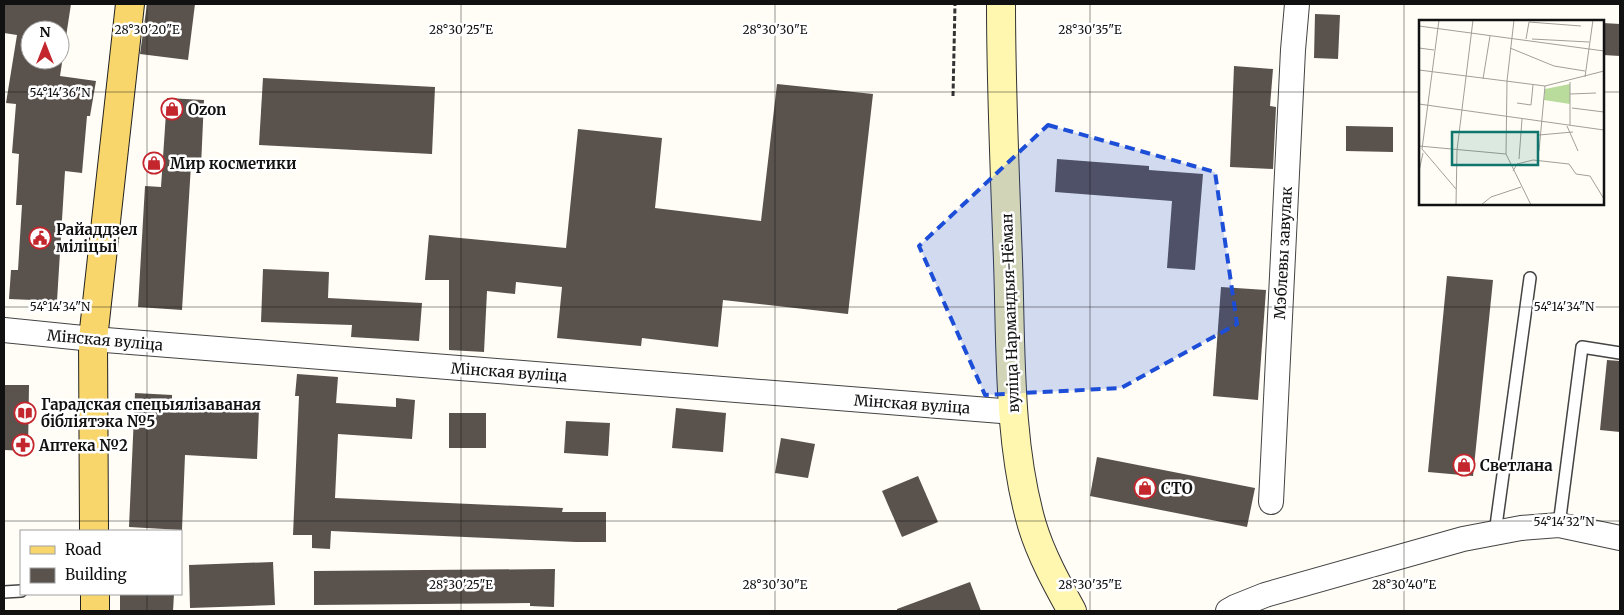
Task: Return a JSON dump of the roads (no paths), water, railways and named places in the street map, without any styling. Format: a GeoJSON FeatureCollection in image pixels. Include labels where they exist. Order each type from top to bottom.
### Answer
{"type":"FeatureCollection","features":[{"type":"Feature","properties":{"kind":"main road"},"geometry":{"type":"LineString","coordinates":[[94,530],[93,339],[130,4]]}},
{"type":"Feature","properties":{"kind":"main road"},"geometry":{"type":"LineString","coordinates":[[95,595],[95,611]]}},
{"type":"Feature","properties":{"kind":"street","name":"вуліца Нармандыя-Нёман"},"geometry":{"type":"LineString","coordinates":[[1001,4],[1001,83],[1014,412],[1020,468],[1032,526],[1052,576],[1072,611]]}},
{"type":"Feature","properties":{"kind":"street","name":"Мэблевы завулак"},"geometry":{"type":"LineString","coordinates":[[1270,502],[1293,50],[1297,4]]}},
{"type":"Feature","properties":{"kind":"street","name":"Мінская вуліца"},"geometry":{"type":"LineString","coordinates":[[4,330],[93,339],[1014,412]]}},
{"type":"Feature","properties":{"kind":"street"},"geometry":{"type":"LineString","coordinates":[[1228,611],[1265,595],[1463,539],[1521,528],[1559,526],[1620,538]]}},
{"type":"Feature","properties":{"kind":"lane"},"geometry":{"type":"LineString","coordinates":[[1495,533],[1530,278]]}},
{"type":"Feature","properties":{"kind":"lane"},"geometry":{"type":"LineString","coordinates":[[1559,526],[1582,347],[1620,353]]}},
{"type":"Feature","properties":{"kind":"lane"},"geometry":{"type":"LineString","coordinates":[[4,592],[20,591]]}},
{"type":"Feature","properties":{"kind":"place","name":"Ozon"},"geometry":{"type":"Point","coordinates":[172,109]}},
{"type":"Feature","properties":{"kind":"place","name":"Мир косметики"},"geometry":{"type":"Point","coordinates":[154,163]}},
{"type":"Feature","properties":{"kind":"place","name":"Райаддзел міліцыі"},"geometry":{"type":"Point","coordinates":[40,238]}},
{"type":"Feature","properties":{"kind":"place","name":"Гарадская спецыялізаваная бібліятэка №5"},"geometry":{"type":"Point","coordinates":[25,413]}},
{"type":"Feature","properties":{"kind":"place","name":"Аптека №2"},"geometry":{"type":"Point","coordinates":[23,445]}},
{"type":"Feature","properties":{"kind":"place","name":"Светлана"},"geometry":{"type":"Point","coordinates":[1464,465]}},
{"type":"Feature","properties":{"kind":"place","name":"СТО"},"geometry":{"type":"Point","coordinates":[1145,488]}}]}
